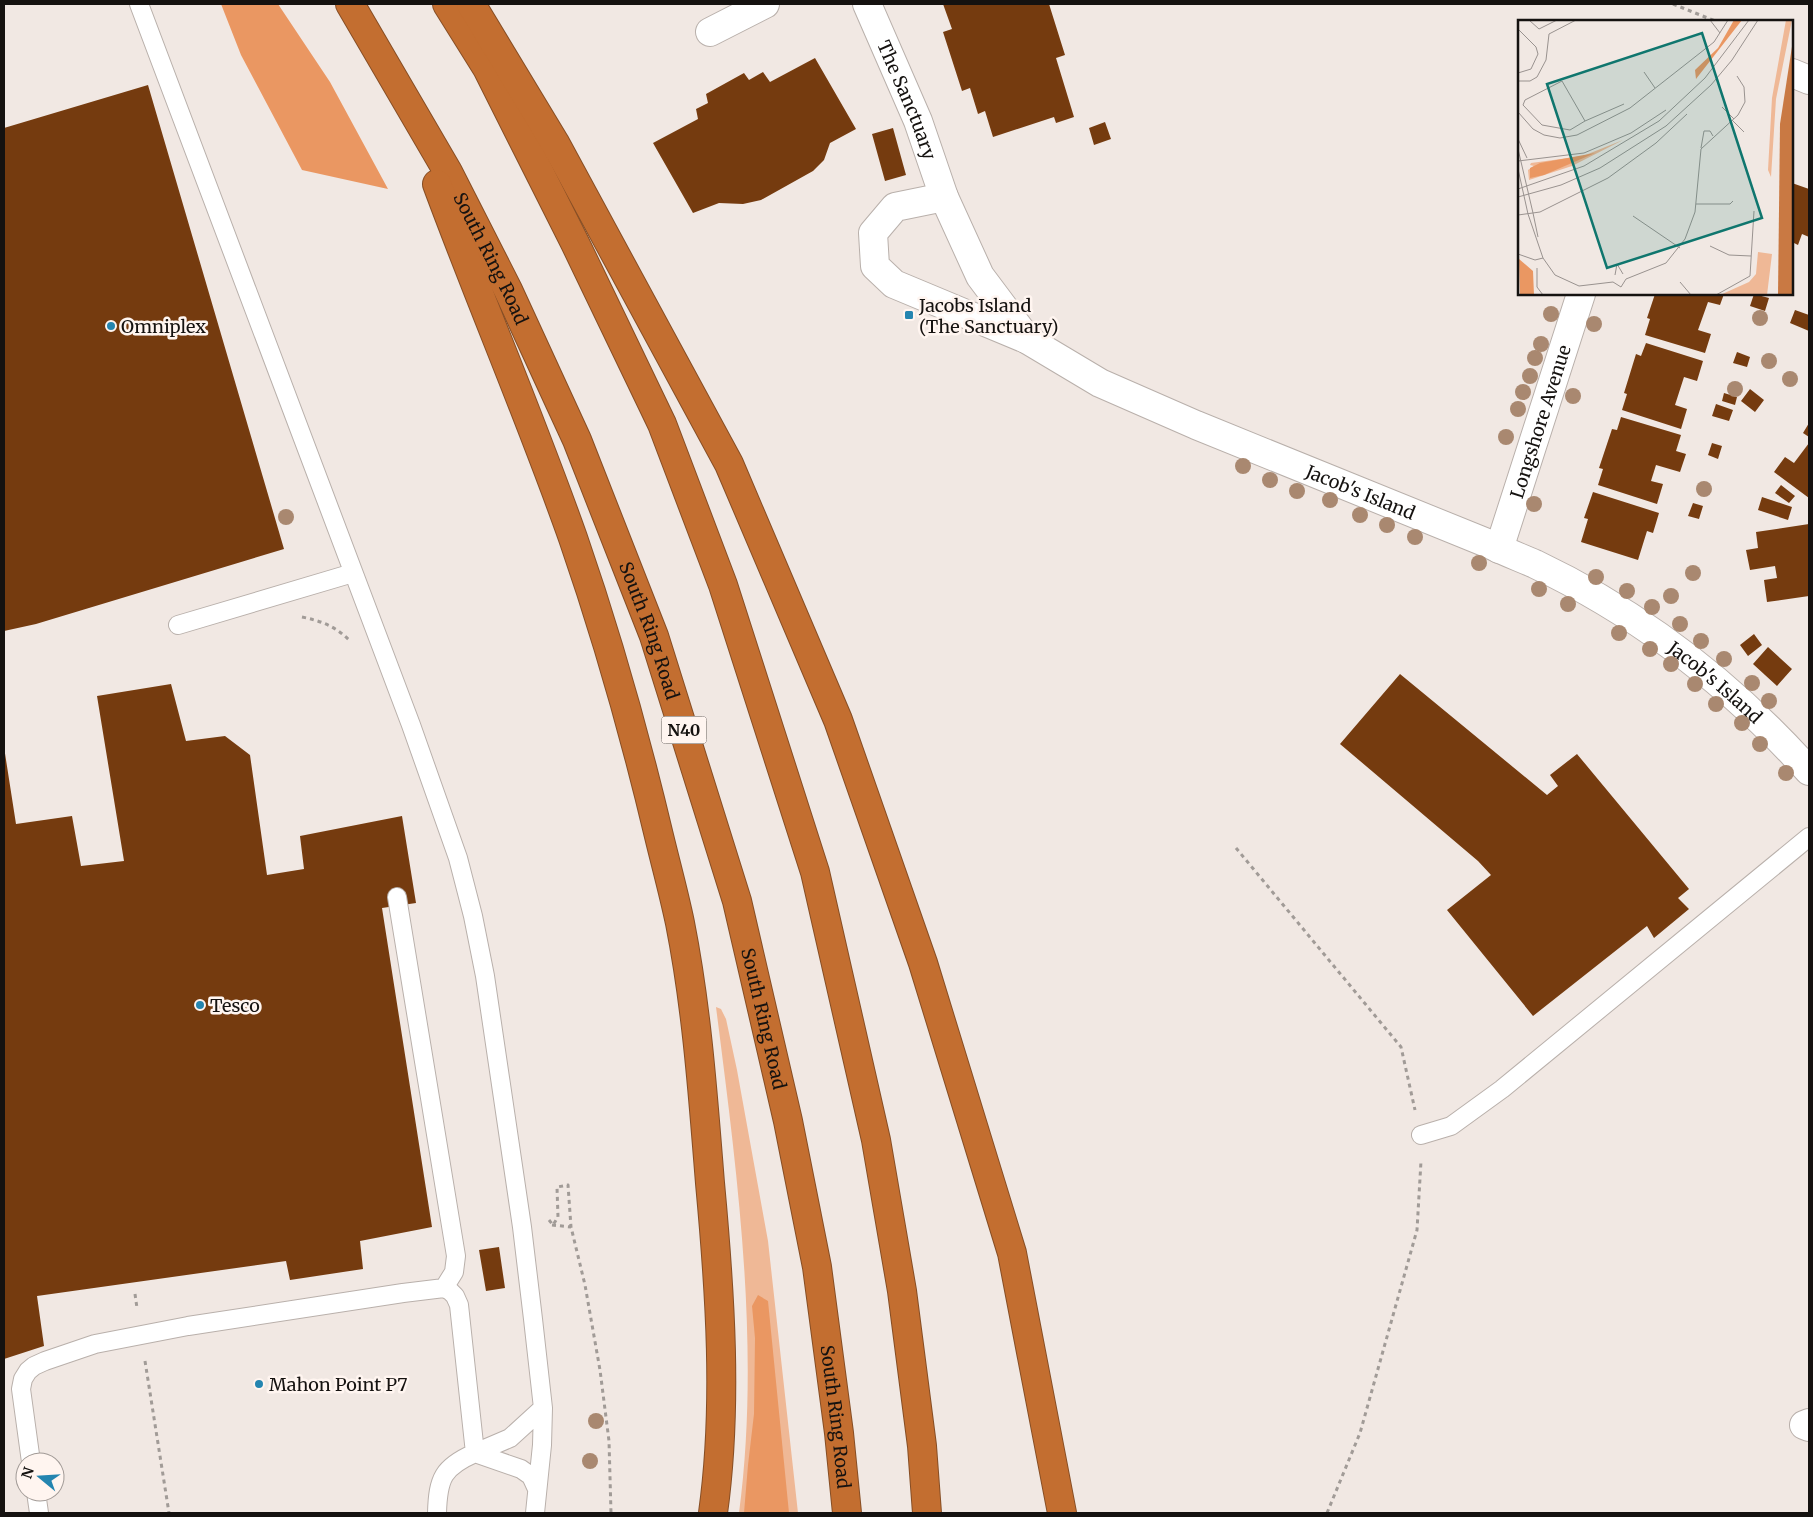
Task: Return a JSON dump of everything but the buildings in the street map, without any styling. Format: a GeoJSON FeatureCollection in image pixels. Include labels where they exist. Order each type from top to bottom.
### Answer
{"type":"FeatureCollection","features":[{"type":"Feature","properties":{"kind":"highway","name":"South Ring Road"},"geometry":{"type":"LineString","coordinates":[[350,4],[448,172],[504,282],[577,440],[654,636],[737,901],[788,1121],[817,1267],[839,1433],[847,1513]]}},
{"type":"Feature","properties":{"kind":"highway"},"geometry":{"type":"LineString","coordinates":[[447,4],[487,68],[662,424],[723,585],[815,872],[879,1159],[902,1291],[922,1446],[927,1513]]}},
{"type":"Feature","properties":{"kind":"highway"},"geometry":{"type":"LineString","coordinates":[[471,4],[555,143],[729,464],[838,720],[923,963],[1012,1253],[1062,1513]]}},
{"type":"Feature","properties":{"kind":"highway","name":"N40"},"geometry":{"type":"LineString","coordinates":[[406,101],[468,269],[507,364],[573,538],[608,646],[643,767],[680,922],[701,1077],[718,1267],[721,1393],[719,1447],[713,1513]]}},
{"type":"Feature","properties":{"kind":"street"},"geometry":{"type":"LineString","coordinates":[[710,32],[765,4]]}},
{"type":"Feature","properties":{"kind":"street","name":"The Sanctuary"},"geometry":{"type":"LineString","coordinates":[[867,4],[918,121],[944,197]]}},
{"type":"Feature","properties":{"kind":"street"},"geometry":{"type":"LineString","coordinates":[[1793,73],[1809,80]]}},
{"type":"Feature","properties":{"kind":"street"},"geometry":{"type":"LineString","coordinates":[[944,197],[895,207],[873,233],[874,266],[894,284],[1028,340]]}},
{"type":"Feature","properties":{"kind":"street","name":"Jacob's Island"},"geometry":{"type":"LineString","coordinates":[[944,197],[980,276],[1028,340],[1100,383],[1499,549],[1569,581],[1668,642],[1708,673],[1746,706],[1809,771]]}},
{"type":"Feature","properties":{"kind":"street","name":"Longshore Avenue"},"geometry":{"type":"LineString","coordinates":[[1499,549],[1582,295]]}},
{"type":"Feature","properties":{"kind":"street"},"geometry":{"type":"LineString","coordinates":[[1809,1423],[1804,1425],[1809,1427]]}},
{"type":"Feature","properties":{"kind":"lane"},"geometry":{"type":"LineString","coordinates":[[139,4],[407,716],[455,849],[468,896],[485,976],[522,1227],[542,1408],[542,1445],[535,1513]]}},
{"type":"Feature","properties":{"kind":"lane"},"geometry":{"type":"LineString","coordinates":[[178,625],[353,573]]}},
{"type":"Feature","properties":{"kind":"lane"},"geometry":{"type":"LineString","coordinates":[[1420,1135],[1451,1126],[1502,1089],[1809,837]]}},
{"type":"Feature","properties":{"kind":"lane"},"geometry":{"type":"LineString","coordinates":[[397,897],[456,1256],[454,1272],[444,1288]]}},
{"type":"Feature","properties":{"kind":"lane"},"geometry":{"type":"LineString","coordinates":[[29,1452],[21,1398],[23,1379],[28,1371],[45,1361],[95,1344],[141,1335],[444,1288],[455,1296],[459,1305],[475,1453]]}},
{"type":"Feature","properties":{"kind":"lane"},"geometry":{"type":"LineString","coordinates":[[437,1513],[441,1484],[446,1471],[457,1461],[510,1438],[542,1408]]}},
{"type":"Feature","properties":{"kind":"lane"},"geometry":{"type":"LineString","coordinates":[[475,1453],[521,1469],[531,1476],[537,1489]]}},
{"type":"Feature","properties":{"kind":"path"},"geometry":{"type":"LineString","coordinates":[[1673,4],[1713,20]]}},
{"type":"Feature","properties":{"kind":"path"},"geometry":{"type":"LineString","coordinates":[[1236,848],[1401,1046],[1422,1144],[1417,1230],[1360,1433],[1327,1513]]}},
{"type":"Feature","properties":{"kind":"path"},"geometry":{"type":"LineString","coordinates":[[522,1227],[548,1219],[553,1225],[558,1218],[557,1187],[568,1185],[571,1227],[585,1285],[609,1441],[611,1513]]}},
{"type":"Feature","properties":{"kind":"path"},"geometry":{"type":"LineString","coordinates":[[135,1294],[169,1513]]}},
{"type":"Feature","properties":{"kind":"shaded area"},"geometry":{"type":"Polygon","coordinates":[[[221,4],[278,4],[330,82],[388,189],[302,170],[241,55],[221,4]]]}},
{"type":"Feature","properties":{"kind":"shaded area"},"geometry":{"type":"Polygon","coordinates":[[[716,1007],[721,1009],[726,1019],[768,1241],[798,1513],[739,1513],[748,1387],[747,1323],[744,1260],[732,1132],[716,1007]]]}},
{"type":"Feature","properties":{"kind":"shaded area"},"geometry":{"type":"Polygon","coordinates":[[[758,1295],[768,1301],[789,1513],[744,1513],[754,1414],[755,1338],[752,1306],[758,1295]]]}},
{"type":"Feature","properties":{"kind":"place","name":"Jacobs Island (The Sanctuary)"},"geometry":{"type":"Point","coordinates":[909,315]}},
{"type":"Feature","properties":{"kind":"place","name":"Omniplex"},"geometry":{"type":"Point","coordinates":[111,326]}},
{"type":"Feature","properties":{"kind":"place","name":"Tesco"},"geometry":{"type":"Point","coordinates":[200,1005]}},
{"type":"Feature","properties":{"kind":"place","name":"Mahon Point P7"},"geometry":{"type":"Point","coordinates":[259,1384]}}]}
